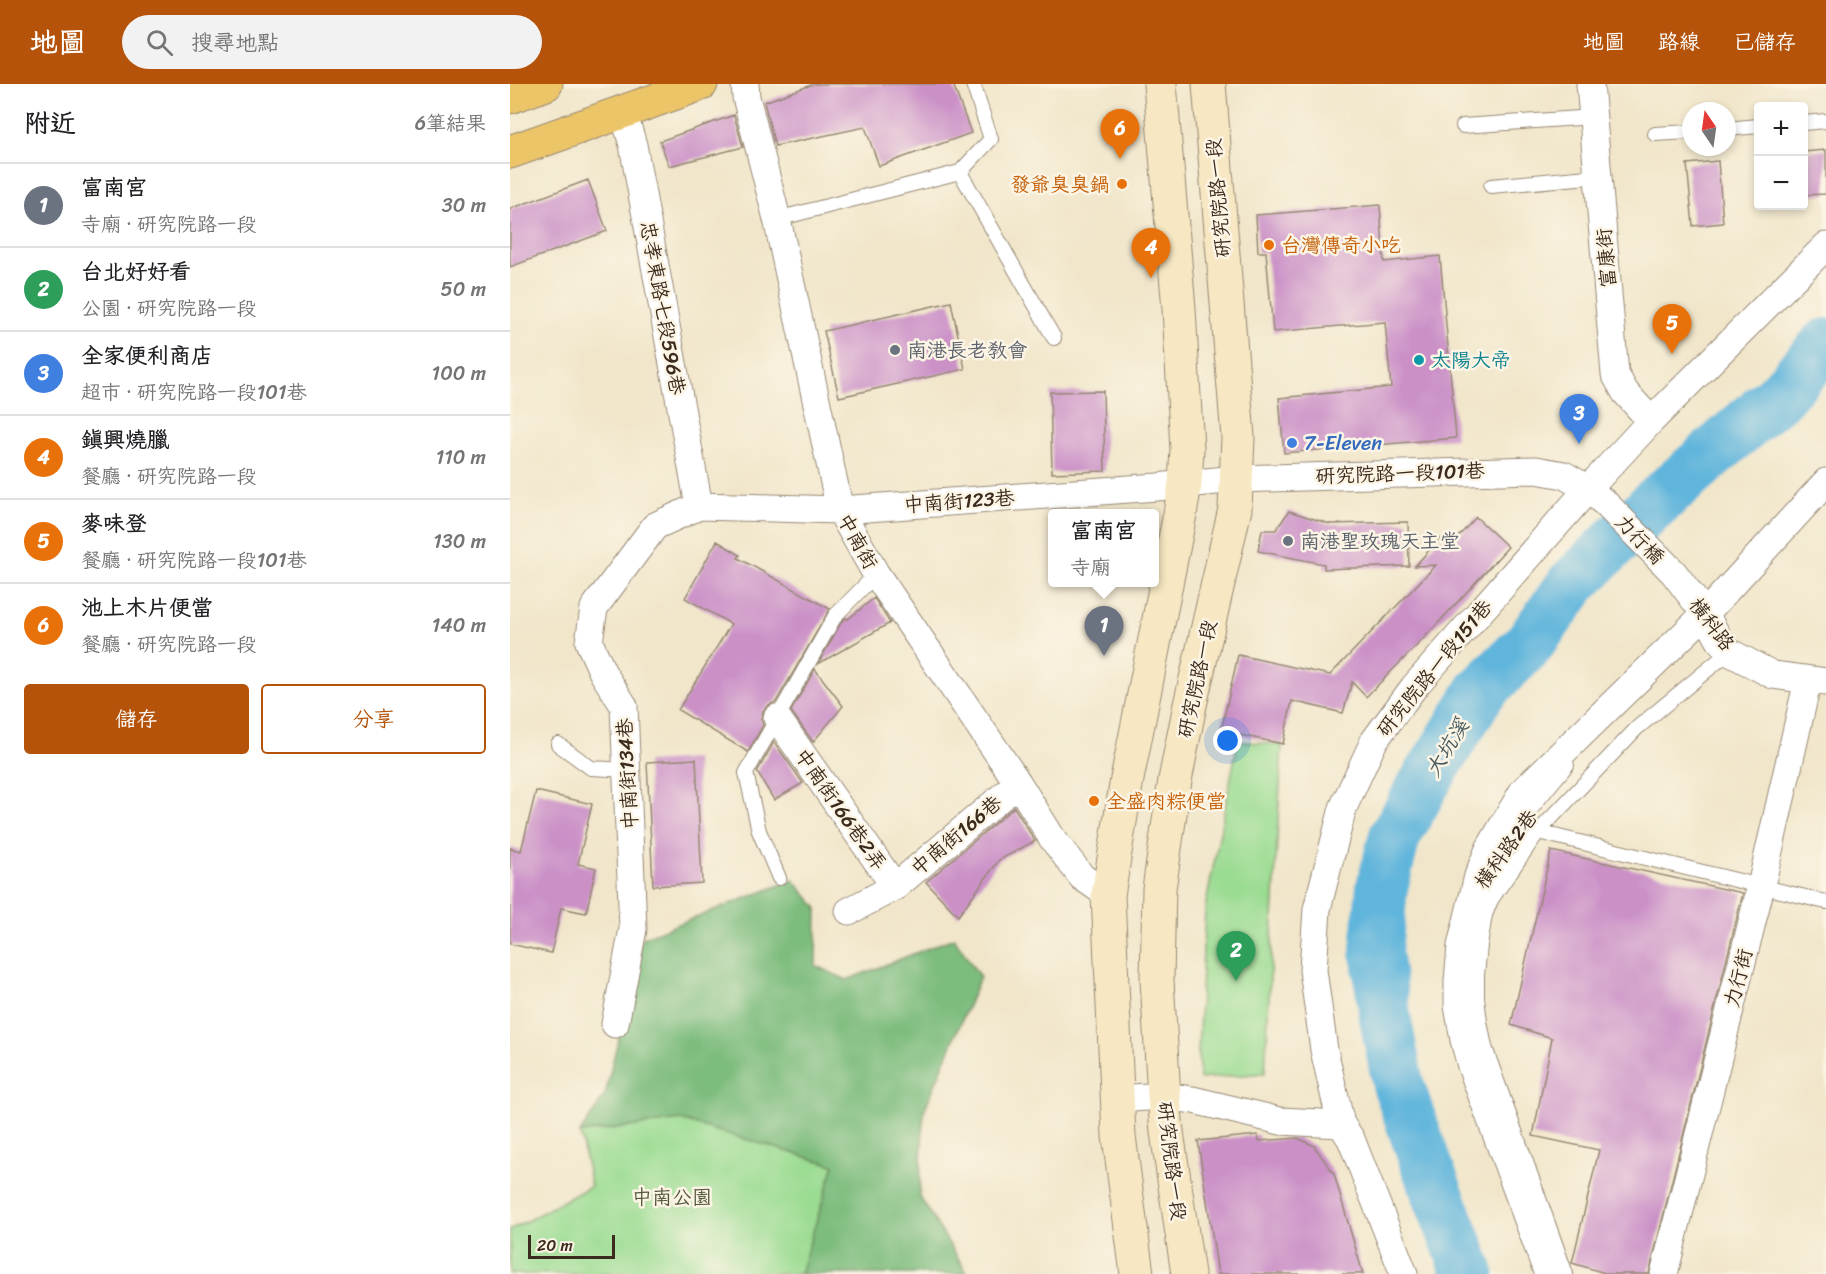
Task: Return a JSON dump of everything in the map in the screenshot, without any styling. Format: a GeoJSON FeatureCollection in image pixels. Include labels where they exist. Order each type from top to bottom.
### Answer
{"type":"FeatureCollection","features":[{"type":"Feature","properties":{"kind":"main road"},"geometry":{"type":"LineString","coordinates":[[510,97],[546,84]]}},
{"type":"Feature","properties":{"kind":"main road"},"geometry":{"type":"LineString","coordinates":[[510,152],[701,84]]}},
{"type":"Feature","properties":{"kind":"main road"},"geometry":{"type":"LineString","coordinates":[[1137,1274],[1116,1099],[1108,895],[1127,779],[1185,484],[1187,449],[1180,320],[1160,84]]}},
{"type":"Feature","properties":{"kind":"main road","name":"研究院路一段"},"geometry":{"type":"LineString","coordinates":[[1188,1274],[1167,1132],[1157,980],[1159,889],[1175,780],[1235,509],[1238,437],[1209,84]]}},
{"type":"Feature","properties":{"kind":"street","name":"中南街"},"geometry":{"type":"LineString","coordinates":[[745,84],[746,97],[777,219],[840,510],[876,574],[1018,783],[1052,838],[1082,877],[1108,895]]}},
{"type":"Feature","properties":{"kind":"street","name":"富康街"},"geometry":{"type":"LineString","coordinates":[[1590,84],[1615,374],[1625,392],[1651,421]]}},
{"type":"Feature","properties":{"kind":"street","name":"忠孝東路七段596巷"},"geometry":{"type":"LineString","coordinates":[[623,111],[635,156],[699,506]]}},
{"type":"Feature","properties":{"kind":"street"},"geometry":{"type":"LineString","coordinates":[[1651,421],[1826,246]]}},
{"type":"Feature","properties":{"kind":"street","name":"研究院路一段151巷"},"geometry":{"type":"LineString","coordinates":[[1404,1274],[1351,1139],[1341,1124],[1324,1050],[1313,970],[1317,909],[1343,808],[1374,741],[1414,687],[1597,496],[1651,421]]}},
{"type":"Feature","properties":{"kind":"street","name":"研究院路一段101巷"},"geometry":{"type":"LineString","coordinates":[[1185,484],[1236,479],[1536,470],[1564,475],[1597,496]]}},
{"type":"Feature","properties":{"kind":"street"},"geometry":{"type":"LineString","coordinates":[[1548,1274],[1468,1057],[1458,1006],[1461,946],[1478,876],[1489,849],[1523,791],[1705,614],[1826,482]]}},
{"type":"Feature","properties":{"kind":"street","name":"中南街123巷"},"geometry":{"type":"LineString","coordinates":[[840,510],[1185,484]]}},
{"type":"Feature","properties":{"kind":"street","name":"力行橋"},"geometry":{"type":"LineString","coordinates":[[1597,496],[1674,573]]}},
{"type":"Feature","properties":{"kind":"street","name":"中南街134巷"},"geometry":{"type":"LineString","coordinates":[[615,1024],[633,929],[624,706],[603,673],[589,642],[594,608],[655,526],[699,506],[840,510]]}},
{"type":"Feature","properties":{"kind":"street","name":"橫科路"},"geometry":{"type":"LineString","coordinates":[[1674,573],[1705,614],[1729,652],[1773,675],[1817,681]]}},
{"type":"Feature","properties":{"kind":"street","name":"力行街"},"geometry":{"type":"LineString","coordinates":[[1664,1274],[1761,886],[1817,681]]}},
{"type":"Feature","properties":{"kind":"street","name":"中南街166巷2弄"},"geometry":{"type":"LineString","coordinates":[[777,717],[895,887],[849,911]]}},
{"type":"Feature","properties":{"kind":"street","name":"中南街166巷"},"geometry":{"type":"LineString","coordinates":[[895,887],[1018,783]]}},
{"type":"Feature","properties":{"kind":"street"},"geometry":{"type":"LineString","coordinates":[[1116,1099],[1164,1096],[1193,1100],[1280,1121],[1341,1124]]}},
{"type":"Feature","properties":{"kind":"lane"},"geometry":{"type":"LineString","coordinates":[[777,219],[960,172],[991,139],[973,84]]}},
{"type":"Feature","properties":{"kind":"lane"},"geometry":{"type":"LineString","coordinates":[[1463,126],[1594,117]]}},
{"type":"Feature","properties":{"kind":"lane"},"geometry":{"type":"LineString","coordinates":[[1808,123],[1826,121]]}},
{"type":"Feature","properties":{"kind":"lane"},"geometry":{"type":"LineString","coordinates":[[1736,128],[1754,126]]}},
{"type":"Feature","properties":{"kind":"lane"},"geometry":{"type":"LineString","coordinates":[[1655,134],[1682,132]]}},
{"type":"Feature","properties":{"kind":"lane"},"geometry":{"type":"LineString","coordinates":[[960,172],[1054,338]]}},
{"type":"Feature","properties":{"kind":"lane"},"geometry":{"type":"LineString","coordinates":[[1491,186],[1599,176]]}},
{"type":"Feature","properties":{"kind":"lane"},"geometry":{"type":"LineString","coordinates":[[779,878],[759,831],[746,773],[835,616],[876,574]]}},
{"type":"Feature","properties":{"kind":"lane","name":"橫科路2巷"},"geometry":{"type":"LineString","coordinates":[[1566,1274],[1492,1068],[1480,1022],[1477,998],[1480,945],[1485,915],[1491,900],[1538,832],[1637,728],[1729,652]]}},
{"type":"Feature","properties":{"kind":"lane"},"geometry":{"type":"LineString","coordinates":[[1491,900],[1508,849],[1522,824],[1540,797],[1593,734],[1612,706]]}},
{"type":"Feature","properties":{"kind":"lane"},"geometry":{"type":"LineString","coordinates":[[558,744],[591,768],[627,770]]}},
{"type":"Feature","properties":{"kind":"lane"},"geometry":{"type":"LineString","coordinates":[[1538,832],[1826,902]]}},
{"type":"Feature","properties":{"kind":"green space"},"geometry":{"type":"Polygon","coordinates":[[[1238,741],[1282,745],[1265,1073],[1200,1079],[1198,1053],[1205,909],[1238,741]]]}},
{"type":"Feature","properties":{"kind":"green space"},"geometry":{"type":"Polygon","coordinates":[[[793,880],[817,907],[816,966],[847,980],[954,938],[980,977],[924,1111],[919,1196],[968,1274],[800,1274],[834,1165],[681,1120],[580,1133],[605,1095],[642,938],[793,880]]]}},
{"type":"Feature","properties":{"kind":"green space","name":"中南公園"},"geometry":{"type":"Polygon","coordinates":[[[681,1120],[834,1165],[800,1274],[510,1274],[510,1230],[591,1186],[580,1133],[681,1120]]]}},
{"type":"Feature","properties":{"kind":"building"},"geometry":{"type":"Polygon","coordinates":[[[814,84],[953,84],[971,133],[879,166],[865,127],[775,146],[764,102],[814,84]]]}},
{"type":"Feature","properties":{"kind":"building"},"geometry":{"type":"Polygon","coordinates":[[[734,115],[743,147],[669,166],[660,141],[734,115]]]}},
{"type":"Feature","properties":{"kind":"building"},"geometry":{"type":"Polygon","coordinates":[[[1826,150],[1826,194],[1808,195],[1808,152],[1826,150]]]}},
{"type":"Feature","properties":{"kind":"building"},"geometry":{"type":"Polygon","coordinates":[[[1718,161],[1723,223],[1693,226],[1687,164],[1718,161]]]}},
{"type":"Feature","properties":{"kind":"building"},"geometry":{"type":"Polygon","coordinates":[[[588,180],[607,231],[510,267],[510,209],[588,180]]]}},
{"type":"Feature","properties":{"kind":"building","name":"太陽大帝"},"geometry":{"type":"Polygon","coordinates":[[[1380,205],[1384,262],[1440,256],[1456,438],[1284,453],[1279,398],[1391,387],[1385,322],[1273,332],[1266,252],[1258,252],[1256,215],[1380,205]]]}},
{"type":"Feature","properties":{"kind":"building","name":"南港長老教會"},"geometry":{"type":"Polygon","coordinates":[[[951,302],[965,369],[839,397],[824,331],[951,302]]]}},
{"type":"Feature","properties":{"kind":"building"},"geometry":{"type":"Polygon","coordinates":[[[1103,391],[1105,471],[1052,473],[1050,392],[1103,391]]]}},
{"type":"Feature","properties":{"kind":"building"},"geometry":{"type":"Polygon","coordinates":[[[1289,511],[1330,524],[1408,522],[1409,566],[1324,569],[1324,564],[1258,551],[1262,530],[1276,530],[1289,511]]]}},
{"type":"Feature","properties":{"kind":"building"},"geometry":{"type":"Polygon","coordinates":[[[1476,517],[1508,547],[1366,697],[1352,682],[1343,713],[1292,701],[1283,744],[1221,731],[1238,655],[1330,675],[1436,565],[1415,566],[1440,538],[1449,547],[1476,517]]]}},
{"type":"Feature","properties":{"kind":"building"},"geometry":{"type":"Polygon","coordinates":[[[717,541],[740,555],[738,558],[830,609],[776,702],[763,711],[761,719],[763,725],[748,752],[678,710],[731,624],[685,598],[717,541]]]}},
{"type":"Feature","properties":{"kind":"building"},"geometry":{"type":"Polygon","coordinates":[[[874,598],[890,623],[818,664],[842,621],[848,619],[874,598]]]}},
{"type":"Feature","properties":{"kind":"building"},"geometry":{"type":"Polygon","coordinates":[[[815,669],[843,706],[813,742],[791,711],[815,669]]]}},
{"type":"Feature","properties":{"kind":"building"},"geometry":{"type":"Polygon","coordinates":[[[774,742],[803,783],[774,800],[757,772],[774,742]]]}},
{"type":"Feature","properties":{"kind":"building"},"geometry":{"type":"Polygon","coordinates":[[[696,759],[702,883],[653,886],[647,762],[696,759]]]}},
{"type":"Feature","properties":{"kind":"building"},"geometry":{"type":"Polygon","coordinates":[[[536,791],[592,804],[578,864],[596,868],[586,913],[561,908],[551,953],[510,944],[510,848],[521,851],[536,791]]]}},
{"type":"Feature","properties":{"kind":"building"},"geometry":{"type":"Polygon","coordinates":[[[1014,807],[1035,841],[999,860],[958,916],[926,882],[1014,807]]]}},
{"type":"Feature","properties":{"kind":"building"},"geometry":{"type":"Polygon","coordinates":[[[1551,851],[1743,893],[1649,1274],[1608,1274],[1572,1263],[1599,1150],[1533,1136],[1552,1038],[1511,1025],[1551,851]]]}},
{"type":"Feature","properties":{"kind":"building"},"geometry":{"type":"Polygon","coordinates":[[[1258,1135],[1259,1141],[1298,1138],[1314,1146],[1334,1174],[1363,1274],[1218,1274],[1198,1141],[1258,1135]]]}},
{"type":"Feature","properties":{"kind":"waterway","name":"大坑溪"},"geometry":{"type":"LineString","coordinates":[[1469,1274],[1398,1084],[1385,1017],[1376,951],[1382,887],[1395,836],[1481,691],[1528,645],[1574,582],[1653,505],[1782,393],[1826,344]]}},
{"type":"Feature","properties":{"kind":"place","name":"池上木片便當"},"geometry":{"type":"Point","coordinates":[1120,159]}},
{"type":"Feature","properties":{"kind":"place","name":"發爺臭臭鍋"},"geometry":{"type":"Point","coordinates":[1122,184]}},
{"type":"Feature","properties":{"kind":"place","name":"台灣傳奇小吃"},"geometry":{"type":"Point","coordinates":[1269,245]}},
{"type":"Feature","properties":{"kind":"place","name":"鎮興燒臘"},"geometry":{"type":"Point","coordinates":[1151,278]}},
{"type":"Feature","properties":{"kind":"place","name":"南港長老教會"},"geometry":{"type":"Point","coordinates":[895,350]}},
{"type":"Feature","properties":{"kind":"place","name":"麥味登"},"geometry":{"type":"Point","coordinates":[1672,354]}},
{"type":"Feature","properties":{"kind":"place","name":"太陽大帝"},"geometry":{"type":"Point","coordinates":[1419,360]}},
{"type":"Feature","properties":{"kind":"place","name":"7-Eleven"},"geometry":{"type":"Point","coordinates":[1292,443]}},
{"type":"Feature","properties":{"kind":"place","name":"全家便利商店"},"geometry":{"type":"Point","coordinates":[1579,444]}},
{"type":"Feature","properties":{"kind":"place","name":"南港聖玫瑰天主堂"},"geometry":{"type":"Point","coordinates":[1288,541]}},
{"type":"Feature","properties":{"kind":"place","name":"富南宮"},"geometry":{"type":"Point","coordinates":[1104,656]}},
{"type":"Feature","properties":{"kind":"place","name":"全盛肉粽便當"},"geometry":{"type":"Point","coordinates":[1094,801]}},
{"type":"Feature","properties":{"kind":"place","name":"台北好好看"},"geometry":{"type":"Point","coordinates":[1236,981]}}]}
